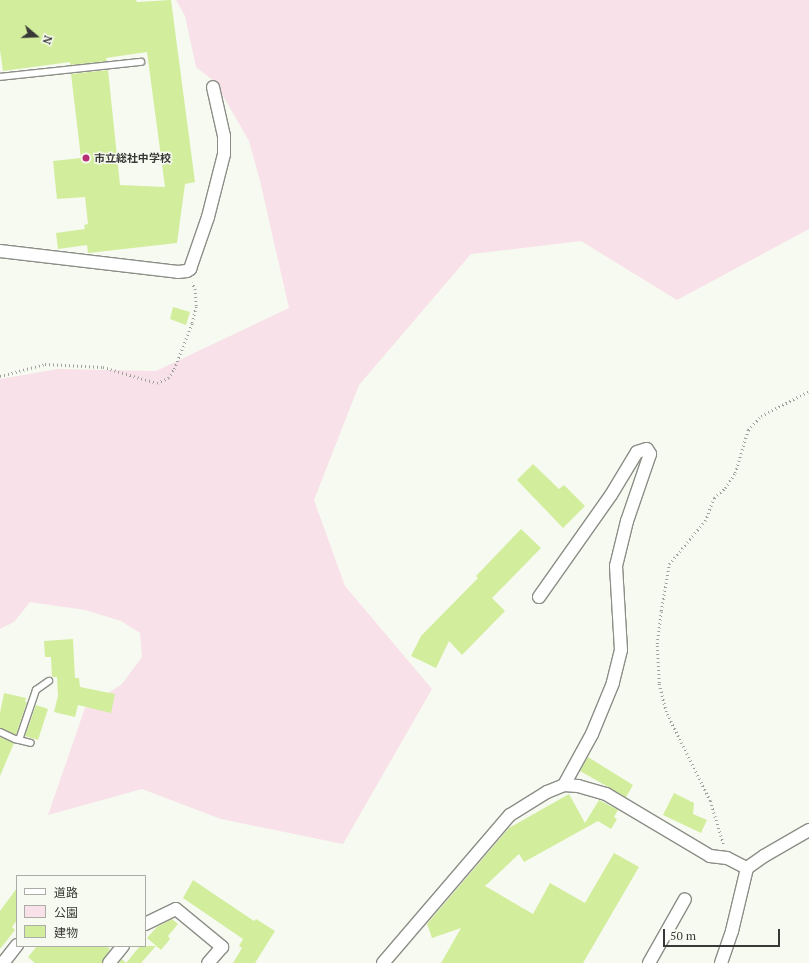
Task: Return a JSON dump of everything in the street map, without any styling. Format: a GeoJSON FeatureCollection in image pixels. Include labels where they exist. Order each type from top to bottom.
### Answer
{"type":"FeatureCollection","features":[{"type":"Feature","properties":{"kind":"street"},"geometry":{"type":"LineString","coordinates":[[0,251],[178,272],[187,271],[190,269],[208,217],[224,154],[224,136],[213,87]]}},
{"type":"Feature","properties":{"kind":"street"},"geometry":{"type":"LineString","coordinates":[[539,597],[611,495],[637,452],[647,449],[650,454],[627,521],[616,566],[621,650],[613,683],[592,734],[564,785]]}},
{"type":"Feature","properties":{"kind":"street"},"geometry":{"type":"LineString","coordinates":[[383,963],[510,815],[547,792],[564,785],[578,786],[606,794],[710,856],[727,858],[747,868]]}},
{"type":"Feature","properties":{"kind":"street"},"geometry":{"type":"LineString","coordinates":[[721,963],[732,931],[747,868],[764,856],[809,830]]}},
{"type":"Feature","properties":{"kind":"street"},"geometry":{"type":"LineString","coordinates":[[648,963],[685,899]]}},
{"type":"Feature","properties":{"kind":"street"},"geometry":{"type":"LineString","coordinates":[[146,924],[176,910],[222,947],[208,963]]}},
{"type":"Feature","properties":{"kind":"street"},"geometry":{"type":"LineString","coordinates":[[3,963],[16,946]]}},
{"type":"Feature","properties":{"kind":"street"},"geometry":{"type":"LineString","coordinates":[[109,963],[122,947]]}},
{"type":"Feature","properties":{"kind":"lane"},"geometry":{"type":"LineString","coordinates":[[0,77],[141,62]]}},
{"type":"Feature","properties":{"kind":"lane"},"geometry":{"type":"LineString","coordinates":[[19,740],[36,690],[49,681]]}},
{"type":"Feature","properties":{"kind":"lane"},"geometry":{"type":"LineString","coordinates":[[0,732],[31,743]]}},
{"type":"Feature","properties":{"kind":"path"},"geometry":{"type":"LineString","coordinates":[[0,376],[45,364],[103,367],[157,382],[168,378],[182,352],[196,306],[194,290],[187,271]]}},
{"type":"Feature","properties":{"kind":"path"},"geometry":{"type":"LineString","coordinates":[[727,858],[710,801],[666,712],[659,683],[657,644],[661,611],[670,564],[705,521],[714,498],[725,488],[735,473],[748,430],[761,416],[809,391]]}},
{"type":"Feature","properties":{"kind":"green space"},"geometry":{"type":"Polygon","coordinates":[[[176,0],[809,0],[809,229],[677,300],[581,241],[471,254],[359,385],[314,500],[345,586],[432,689],[343,844],[221,819],[142,789],[48,815],[85,708],[122,684],[142,657],[140,633],[121,621],[85,610],[30,602],[14,622],[0,629],[0,379],[58,369],[156,371],[289,308],[260,181],[249,141],[215,82],[196,67],[185,16],[176,0]]]}},
{"type":"Feature","properties":{"kind":"building"},"geometry":{"type":"Polygon","coordinates":[[[0,0],[136,0],[137,2],[171,0],[195,182],[185,184],[177,243],[88,253],[87,245],[58,249],[56,233],[85,229],[84,225],[88,224],[85,197],[57,199],[53,161],[81,158],[71,74],[108,70],[120,185],[165,187],[147,52],[106,58],[107,61],[70,65],[70,62],[3,71],[0,50],[0,0]]]}},
{"type":"Feature","properties":{"kind":"building"},"geometry":{"type":"Polygon","coordinates":[[[173,307],[190,312],[186,325],[170,319],[173,307]]]}},
{"type":"Feature","properties":{"kind":"building"},"geometry":{"type":"Polygon","coordinates":[[[533,464],[559,489],[564,485],[585,506],[563,528],[517,480],[533,464]]]}},
{"type":"Feature","properties":{"kind":"building"},"geometry":{"type":"Polygon","coordinates":[[[521,529],[541,548],[492,598],[505,611],[462,655],[449,641],[436,668],[411,656],[421,636],[478,578],[476,576],[521,529]]]}},
{"type":"Feature","properties":{"kind":"building"},"geometry":{"type":"Polygon","coordinates":[[[73,639],[75,678],[79,678],[80,687],[115,694],[111,713],[78,705],[75,717],[54,712],[58,696],[57,677],[52,677],[51,657],[45,657],[44,641],[73,639]]]}},
{"type":"Feature","properties":{"kind":"building"},"geometry":{"type":"Polygon","coordinates":[[[4,693],[26,698],[25,702],[27,702],[16,735],[0,728],[0,713],[4,693]]]}},
{"type":"Feature","properties":{"kind":"building"},"geometry":{"type":"Polygon","coordinates":[[[36,705],[48,709],[38,740],[25,736],[36,705]]]}},
{"type":"Feature","properties":{"kind":"building"},"geometry":{"type":"Polygon","coordinates":[[[0,737],[14,743],[0,776],[0,737]]]}},
{"type":"Feature","properties":{"kind":"building"},"geometry":{"type":"Polygon","coordinates":[[[588,757],[633,785],[626,797],[580,771],[588,757]]]}},
{"type":"Feature","properties":{"kind":"building"},"geometry":{"type":"Polygon","coordinates":[[[674,793],[694,803],[693,814],[707,820],[701,833],[663,815],[674,793]]]}},
{"type":"Feature","properties":{"kind":"building"},"geometry":{"type":"Polygon","coordinates":[[[569,794],[585,823],[599,800],[618,810],[614,817],[617,819],[611,829],[598,821],[524,862],[519,854],[485,886],[533,914],[550,883],[585,903],[614,853],[639,867],[583,963],[441,963],[461,928],[432,938],[427,924],[509,828],[569,794]]]}},
{"type":"Feature","properties":{"kind":"building"},"geometry":{"type":"Polygon","coordinates":[[[193,880],[254,921],[256,919],[275,931],[255,963],[233,963],[242,948],[239,946],[243,939],[183,898],[193,880]]]}},
{"type":"Feature","properties":{"kind":"building"},"geometry":{"type":"Polygon","coordinates":[[[16,889],[16,921],[12,927],[15,930],[0,949],[0,911],[16,889]]]}},
{"type":"Feature","properties":{"kind":"building"},"geometry":{"type":"Polygon","coordinates":[[[172,919],[178,924],[168,936],[170,939],[161,950],[147,938],[157,927],[172,919]]]}},
{"type":"Feature","properties":{"kind":"building"},"geometry":{"type":"Polygon","coordinates":[[[156,946],[141,963],[126,963],[139,947],[156,946]]]}},
{"type":"Feature","properties":{"kind":"building"},"geometry":{"type":"Polygon","coordinates":[[[36,947],[107,947],[110,949],[102,963],[35,963],[28,957],[36,947]]]}},
{"type":"Feature","properties":{"kind":"building"},"geometry":{"type":"Polygon","coordinates":[[[122,959],[126,963],[119,963],[122,959]]]}},
{"type":"Feature","properties":{"kind":"place","name":"市立総社中学校"},"geometry":{"type":"Point","coordinates":[86,158]}}]}
